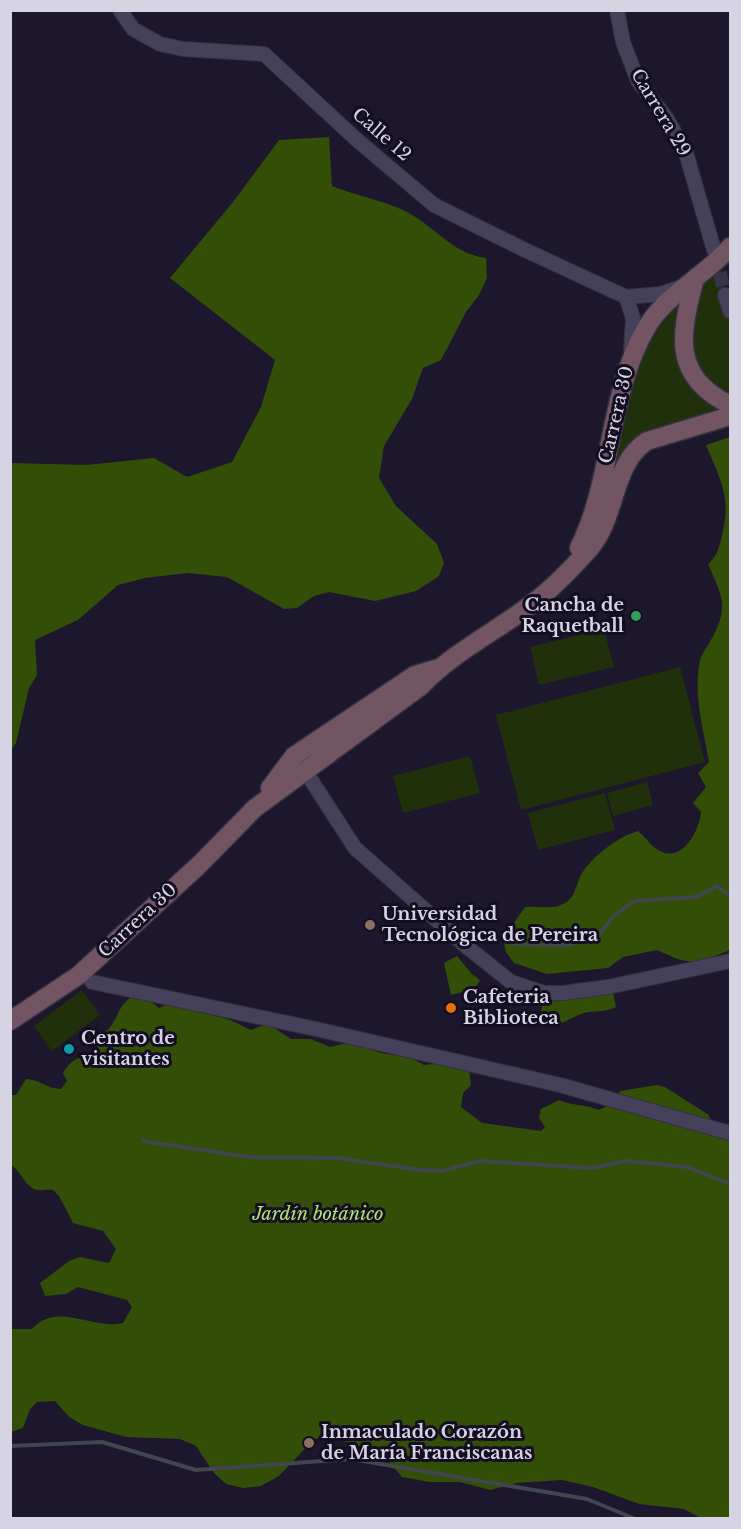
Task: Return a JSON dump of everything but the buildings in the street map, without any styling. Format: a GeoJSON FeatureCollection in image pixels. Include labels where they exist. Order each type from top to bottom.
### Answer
{"type":"FeatureCollection","features":[{"type":"Feature","properties":{"kind":"street","name":"Calle 12"},"geometry":{"type":"LineString","coordinates":[[120,10],[134,29],[160,44],[183,49],[264,54],[357,140],[434,205],[626,297]]}},
{"type":"Feature","properties":{"kind":"street","name":"Carrera 29"},"geometry":{"type":"LineString","coordinates":[[617,10],[622,42],[638,81],[667,119],[686,153],[722,248],[694,282]]}},
{"type":"Feature","properties":{"kind":"street"},"geometry":{"type":"LineString","coordinates":[[630,360],[633,318],[626,297],[660,294],[694,282]]}},
{"type":"Feature","properties":{"kind":"street"},"geometry":{"type":"LineString","coordinates":[[694,282],[682,333],[684,356],[701,385],[730,405]]}},
{"type":"Feature","properties":{"kind":"street","name":"Carrera 30"},"geometry":{"type":"LineString","coordinates":[[570,566],[594,510],[630,360],[656,313],[694,282]]}},
{"type":"Feature","properties":{"kind":"street"},"geometry":{"type":"LineString","coordinates":[[725,295],[730,311]]}},
{"type":"Feature","properties":{"kind":"street","name":"Carrera 30"},"geometry":{"type":"LineString","coordinates":[[10,1021],[86,969],[199,865],[300,762],[421,686],[439,667],[537,600],[591,547],[599,535],[614,502],[623,473],[639,446],[647,441],[730,416]]}},
{"type":"Feature","properties":{"kind":"street"},"geometry":{"type":"LineString","coordinates":[[300,762],[355,848],[482,960],[511,982],[544,993],[563,993],[609,987],[730,961]]}},
{"type":"Feature","properties":{"kind":"street"},"geometry":{"type":"LineString","coordinates":[[92,982],[310,1027],[560,1085],[730,1133]]}},
{"type":"Feature","properties":{"kind":"green space"},"geometry":{"type":"Polygon","coordinates":[[[329,137],[332,186],[403,210],[463,251],[486,258],[487,278],[479,295],[466,312],[441,360],[423,368],[412,399],[384,446],[379,478],[396,506],[437,544],[444,563],[439,576],[416,591],[375,601],[329,592],[314,596],[297,608],[284,609],[227,577],[188,573],[145,578],[118,585],[78,620],[35,640],[37,675],[29,688],[16,743],[11,751],[11,463],[86,465],[154,458],[187,477],[232,462],[261,407],[275,360],[170,278],[233,202],[279,140],[329,137]]]}},
{"type":"Feature","properties":{"kind":"green space"},"geometry":{"type":"Polygon","coordinates":[[[720,258],[725,295],[730,311],[730,416],[647,441],[583,542],[647,327],[720,258]]]}},
{"type":"Feature","properties":{"kind":"green space"},"geometry":{"type":"Polygon","coordinates":[[[730,437],[730,950],[697,963],[677,959],[657,950],[623,957],[608,968],[547,974],[514,963],[506,952],[503,939],[525,907],[558,906],[569,900],[589,864],[608,846],[623,837],[638,831],[655,848],[664,853],[672,853],[687,845],[696,829],[701,812],[693,803],[706,787],[698,773],[709,762],[699,703],[699,666],[702,655],[718,627],[722,608],[720,592],[708,564],[719,547],[726,510],[723,489],[706,445],[730,437]]]}},
{"type":"Feature","properties":{"kind":"green space"},"geometry":{"type":"Polygon","coordinates":[[[604,629],[614,667],[539,685],[530,647],[604,629]]]}},
{"type":"Feature","properties":{"kind":"green space"},"geometry":{"type":"Polygon","coordinates":[[[680,667],[705,762],[521,810],[496,715],[680,667]]]}},
{"type":"Feature","properties":{"kind":"green space"},"geometry":{"type":"Polygon","coordinates":[[[470,756],[480,793],[403,813],[393,776],[470,756]]]}},
{"type":"Feature","properties":{"kind":"green space"},"geometry":{"type":"Polygon","coordinates":[[[647,782],[653,805],[613,816],[607,793],[647,782]]]}},
{"type":"Feature","properties":{"kind":"green space"},"geometry":{"type":"Polygon","coordinates":[[[605,793],[615,830],[538,850],[528,813],[605,793]]]}},
{"type":"Feature","properties":{"kind":"green space"},"geometry":{"type":"Polygon","coordinates":[[[457,956],[480,980],[475,989],[451,995],[444,963],[457,956]]]}},
{"type":"Feature","properties":{"kind":"green space"},"geometry":{"type":"Polygon","coordinates":[[[82,990],[100,1015],[52,1051],[34,1026],[82,990]]]}},
{"type":"Feature","properties":{"kind":"green space"},"geometry":{"type":"Polygon","coordinates":[[[601,992],[613,993],[616,1007],[606,1011],[589,1012],[556,1025],[544,1025],[541,1011],[544,999],[601,992]]]}},
{"type":"Feature","properties":{"kind":"green space","name":"Jardín botánico"},"geometry":{"type":"Polygon","coordinates":[[[130,998],[149,1000],[159,1008],[172,1002],[198,1012],[228,1019],[251,1030],[264,1025],[271,1026],[291,1039],[311,1039],[330,1047],[343,1044],[359,1045],[381,1053],[412,1058],[424,1065],[444,1063],[469,1069],[471,1085],[463,1093],[461,1107],[482,1123],[541,1131],[545,1127],[539,1118],[541,1109],[559,1100],[599,1110],[611,1104],[620,1091],[657,1085],[665,1087],[709,1115],[712,1127],[730,1137],[730,1518],[701,1518],[684,1509],[639,1504],[593,1487],[562,1480],[516,1483],[490,1490],[460,1482],[429,1482],[402,1477],[391,1464],[372,1450],[328,1436],[314,1439],[279,1476],[261,1486],[243,1488],[226,1484],[214,1473],[196,1446],[180,1439],[126,1437],[83,1425],[69,1417],[55,1401],[37,1402],[30,1409],[23,1428],[11,1432],[11,1329],[32,1329],[52,1317],[75,1318],[99,1323],[123,1323],[132,1307],[127,1300],[78,1287],[66,1294],[45,1296],[40,1283],[69,1261],[80,1257],[109,1263],[116,1249],[103,1231],[73,1223],[59,1196],[53,1190],[30,1187],[11,1165],[10,1095],[16,1095],[26,1079],[61,1089],[67,1081],[63,1073],[69,1064],[82,1056],[99,1054],[95,1043],[98,1036],[109,1028],[121,1007],[130,998]]]}},
{"type":"Feature","properties":{"kind":"waterway"},"geometry":{"type":"LineString","coordinates":[[512,944],[567,945],[597,937],[614,916],[634,901],[697,897],[717,886],[730,896]]}},
{"type":"Feature","properties":{"kind":"waterway"},"geometry":{"type":"LineString","coordinates":[[143,1141],[249,1157],[337,1158],[442,1171],[480,1161],[592,1168],[626,1161],[687,1167],[730,1184]]}},
{"type":"Feature","properties":{"kind":"waterway"},"geometry":{"type":"LineString","coordinates":[[10,1446],[102,1442],[196,1470],[351,1459],[587,1499],[633,1518]]}},
{"type":"Feature","properties":{"kind":"tunnel"},"geometry":{"type":"LineString","coordinates":[[715,252],[725,295]]}},
{"type":"Feature","properties":{"kind":"place","name":"Cancha de Raquetball"},"geometry":{"type":"Point","coordinates":[636,616]}},
{"type":"Feature","properties":{"kind":"place","name":"Universidad Tecnológica de Pereira"},"geometry":{"type":"Point","coordinates":[370,925]}},
{"type":"Feature","properties":{"kind":"place","name":"Cafeteria Biblioteca"},"geometry":{"type":"Point","coordinates":[451,1008]}},
{"type":"Feature","properties":{"kind":"place","name":"Centro de visitantes"},"geometry":{"type":"Point","coordinates":[69,1049]}},
{"type":"Feature","properties":{"kind":"place","name":"Inmaculado Corazón de María Franciscanas"},"geometry":{"type":"Point","coordinates":[309,1443]}}]}
